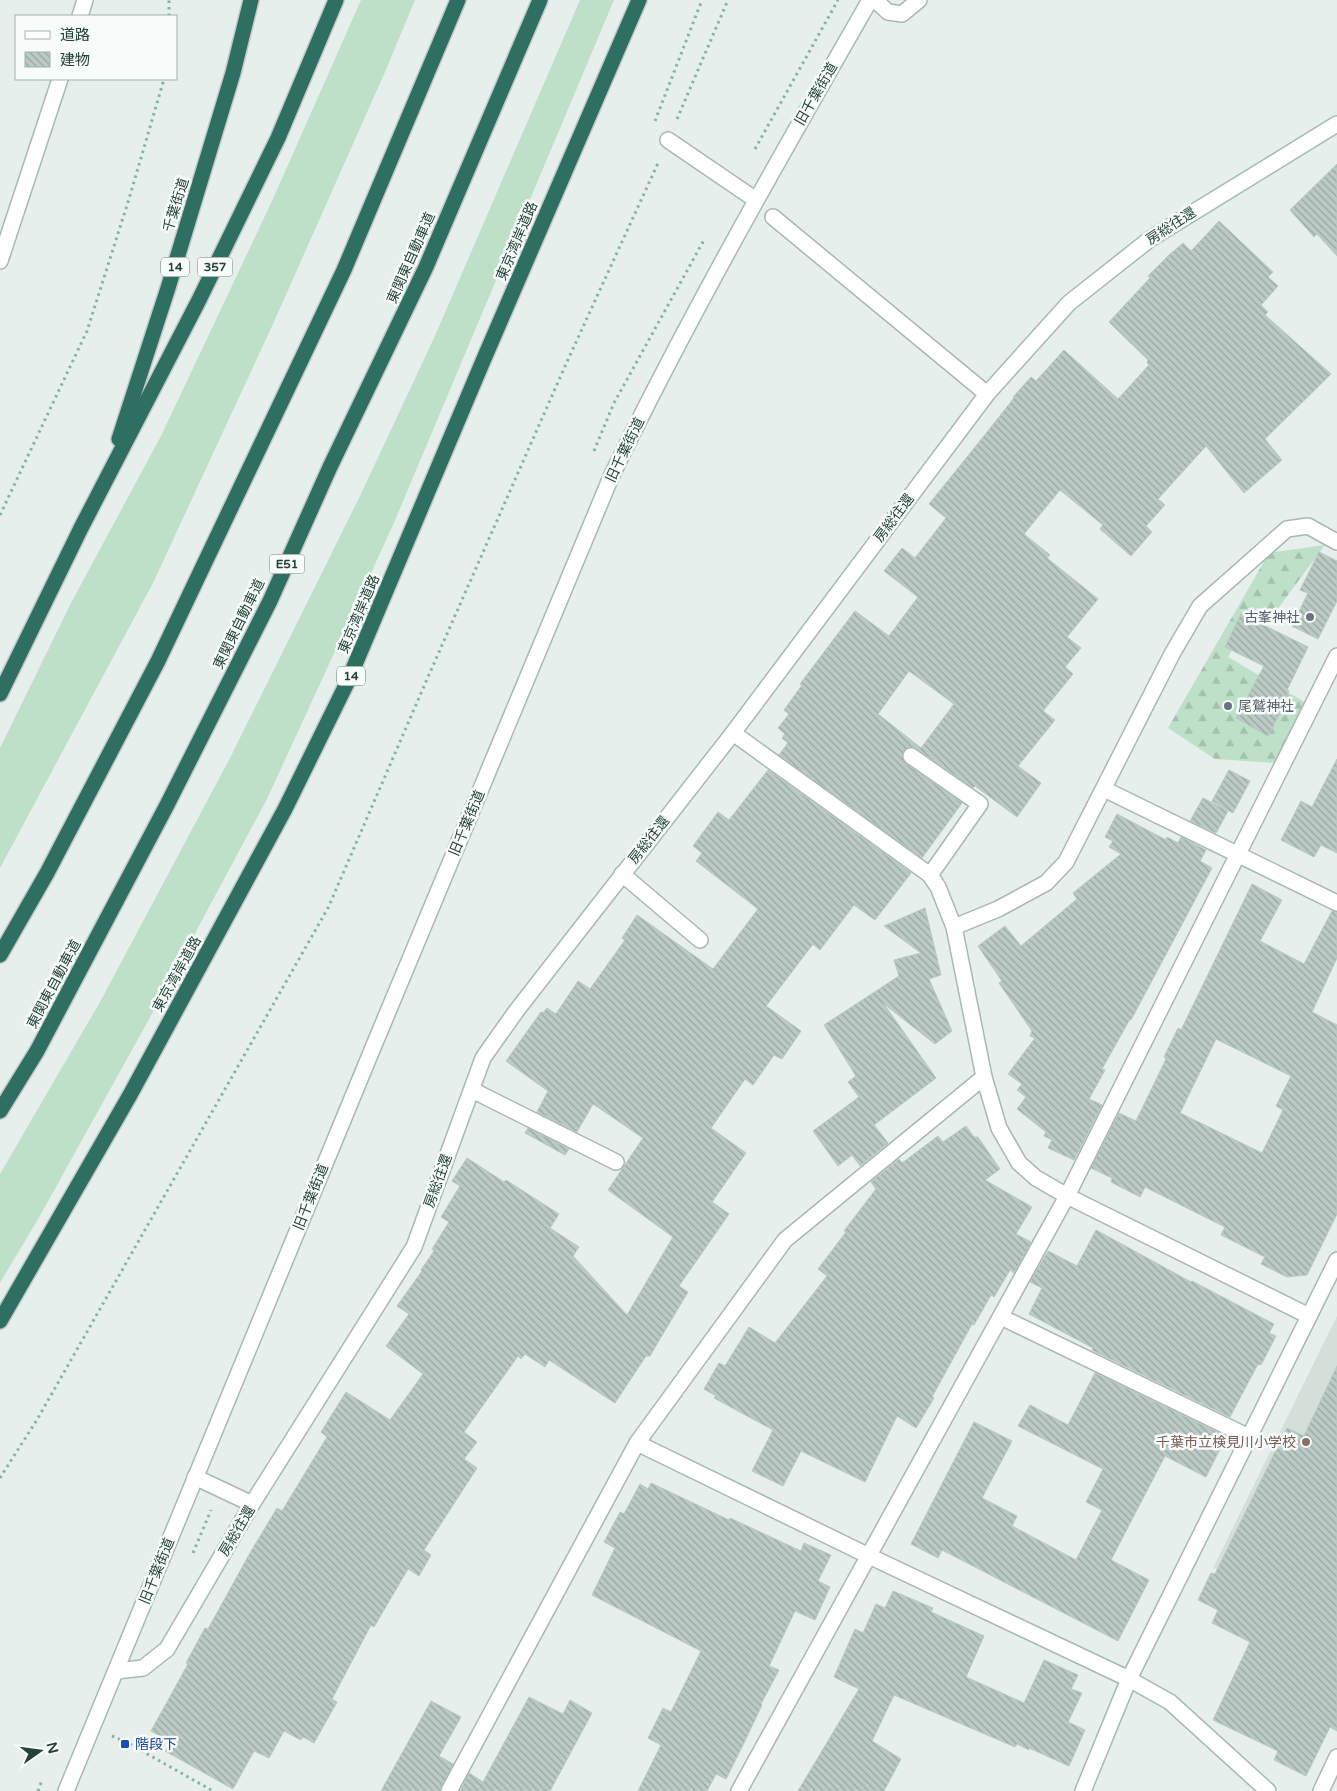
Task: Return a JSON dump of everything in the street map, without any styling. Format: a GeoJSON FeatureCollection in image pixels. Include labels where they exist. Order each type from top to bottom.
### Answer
{"type":"FeatureCollection","features":[{"type":"Feature","properties":{"kind":"highway","name":"千葉街道"},"geometry":{"type":"LineString","coordinates":[[81,528],[119,438],[146,360],[232,73],[251,0]]}},
{"type":"Feature","properties":{"kind":"highway","name":"357"},"geometry":{"type":"LineString","coordinates":[[81,528],[199,300],[278,138],[336,0]]}},
{"type":"Feature","properties":{"kind":"highway"},"geometry":{"type":"LineString","coordinates":[[0,955],[47,873],[158,662],[344,270],[458,0]]}},
{"type":"Feature","properties":{"kind":"highway","name":"東関東自動車道"},"geometry":{"type":"LineString","coordinates":[[0,1111],[47,1033],[167,805],[270,602],[330,467],[426,268],[540,0]]}},
{"type":"Feature","properties":{"kind":"highway","name":"東京湾岸道路"},"geometry":{"type":"LineString","coordinates":[[0,1321],[140,1077],[285,809],[348,681],[638,0]]}},
{"type":"Feature","properties":{"kind":"highway","name":"14"},"geometry":{"type":"LineString","coordinates":[[0,694],[81,528]]}},
{"type":"Feature","properties":{"kind":"street"},"geometry":{"type":"LineString","coordinates":[[80,15],[85,0]]}},
{"type":"Feature","properties":{"kind":"street","name":"旧千葉街道"},"geometry":{"type":"LineString","coordinates":[[66,1791],[611,477],[638,421],[756,200],[870,0]]}},
{"type":"Feature","properties":{"kind":"street"},"geometry":{"type":"LineString","coordinates":[[875,0],[888,12],[902,14],[919,0]]}},
{"type":"Feature","properties":{"kind":"street"},"geometry":{"type":"LineString","coordinates":[[0,262],[60,80]]}},
{"type":"Feature","properties":{"kind":"street","name":"房総往還"},"geometry":{"type":"LineString","coordinates":[[116,1671],[143,1668],[167,1650],[252,1504],[414,1247],[484,1058],[517,1010],[732,733],[987,394],[1069,302],[1150,239],[1337,124]]}},
{"type":"Feature","properties":{"kind":"street"},"geometry":{"type":"LineString","coordinates":[[668,140],[756,200]]}},
{"type":"Feature","properties":{"kind":"street"},"geometry":{"type":"LineString","coordinates":[[773,217],[987,394]]}},
{"type":"Feature","properties":{"kind":"street"},"geometry":{"type":"LineString","coordinates":[[954,927],[998,909],[1046,883],[1066,862],[1172,654],[1200,606],[1287,529],[1308,526],[1337,542]]}},
{"type":"Feature","properties":{"kind":"street"},"geometry":{"type":"LineString","coordinates":[[739,1791],[1068,1196],[1337,656]]}},
{"type":"Feature","properties":{"kind":"street"},"geometry":{"type":"LineString","coordinates":[[732,733],[930,874],[938,887],[954,927],[984,1077],[999,1128],[1019,1163],[1036,1178],[1068,1196],[1309,1316]]}},
{"type":"Feature","properties":{"kind":"street"},"geometry":{"type":"LineString","coordinates":[[910,756],[980,804],[930,874]]}},
{"type":"Feature","properties":{"kind":"street"},"geometry":{"type":"LineString","coordinates":[[1104,790],[1337,903]]}},
{"type":"Feature","properties":{"kind":"street"},"geometry":{"type":"LineString","coordinates":[[622,874],[700,940]]}},
{"type":"Feature","properties":{"kind":"street"},"geometry":{"type":"LineString","coordinates":[[449,1791],[637,1443],[785,1240],[984,1077]]}},
{"type":"Feature","properties":{"kind":"street"},"geometry":{"type":"LineString","coordinates":[[472,1090],[616,1162]]}},
{"type":"Feature","properties":{"kind":"street"},"geometry":{"type":"LineString","coordinates":[[1083,1791],[1129,1679],[1337,1260]]}},
{"type":"Feature","properties":{"kind":"street"},"geometry":{"type":"LineString","coordinates":[[1001,1317],[1249,1437]]}},
{"type":"Feature","properties":{"kind":"street"},"geometry":{"type":"LineString","coordinates":[[637,1443],[1129,1679],[1170,1702],[1268,1791]]}},
{"type":"Feature","properties":{"kind":"street"},"geometry":{"type":"LineString","coordinates":[[195,1477],[252,1504]]}},
{"type":"Feature","properties":{"kind":"street"},"geometry":{"type":"LineString","coordinates":[[1321,1791],[1337,1757]]}},
{"type":"Feature","properties":{"kind":"path"},"geometry":{"type":"LineString","coordinates":[[169,0],[169,15]]}},
{"type":"Feature","properties":{"kind":"path"},"geometry":{"type":"LineString","coordinates":[[651,130],[702,0]]}},
{"type":"Feature","properties":{"kind":"path"},"geometry":{"type":"LineString","coordinates":[[0,1478],[38,1418],[328,908],[428,677],[566,364],[668,140],[728,0]]}},
{"type":"Feature","properties":{"kind":"path"},"geometry":{"type":"LineString","coordinates":[[0,514],[87,330],[130,199],[164,80]]}},
{"type":"Feature","properties":{"kind":"path"},"geometry":{"type":"LineString","coordinates":[[190,1560],[220,1488]]}},
{"type":"Feature","properties":{"kind":"path"},"geometry":{"type":"LineString","coordinates":[[93,1728],[126,1742],[213,1791]]}},
{"type":"Feature","properties":{"kind":"shaded area","name":"千葉市立検見川小学校"},"geometry":{"type":"Polygon","coordinates":[[[1337,1316],[1337,1626],[1213,1568],[1337,1316]]]}},
{"type":"Feature","properties":{"kind":"green space"},"geometry":{"type":"Polygon","coordinates":[[[361,0],[415,0],[273,324],[153,583],[0,868],[0,748],[71,603],[161,436],[272,201],[361,0]]]}},
{"type":"Feature","properties":{"kind":"green space"},"geometry":{"type":"Polygon","coordinates":[[[580,0],[614,0],[393,525],[267,799],[148,1021],[41,1214],[0,1283],[0,1174],[100,1002],[230,758],[359,498],[434,338],[580,0]]]}},
{"type":"Feature","properties":{"kind":"green space","name":"尾鷲神社"},"geometry":{"type":"Polygon","coordinates":[[[1325,545],[1276,611],[1257,608],[1228,657],[1308,704],[1277,763],[1215,759],[1168,728],[1269,553],[1325,545]]]}},
{"type":"Feature","properties":{"kind":"building"},"geometry":{"type":"Polygon","coordinates":[[[1337,164],[1337,256],[1317,234],[1314,237],[1290,210],[1337,164]]]}},
{"type":"Feature","properties":{"kind":"building"},"geometry":{"type":"Polygon","coordinates":[[[1219,221],[1273,272],[1268,277],[1278,286],[1261,305],[1268,312],[1265,315],[1331,374],[1265,439],[1282,460],[1244,493],[1206,446],[1158,499],[1165,505],[1146,526],[1152,532],[1131,556],[1100,529],[1103,525],[1060,490],[1024,534],[1050,555],[1047,558],[1098,599],[1067,637],[1081,648],[1065,667],[1073,674],[1043,711],[1055,720],[1018,766],[1041,783],[1017,817],[975,786],[973,788],[916,748],[907,748],[902,756],[905,763],[962,803],[922,858],[779,755],[788,743],[782,738],[785,734],[778,728],[789,714],[784,710],[802,685],[800,684],[855,611],[889,636],[918,597],[884,571],[902,548],[915,558],[946,518],[929,504],[1013,397],[1031,377],[1036,381],[1064,350],[1118,399],[1149,365],[1147,363],[1148,360],[1109,322],[1150,278],[1148,276],[1183,243],[1191,251],[1219,221]],[[909,671],[878,714],[921,748],[954,704],[909,671]]]}},
{"type":"Feature","properties":{"kind":"building"},"geometry":{"type":"Polygon","coordinates":[[[1319,552],[1337,561],[1337,601],[1318,639],[1292,626],[1308,593],[1300,590],[1319,552]]]}},
{"type":"Feature","properties":{"kind":"building"},"geometry":{"type":"Polygon","coordinates":[[[1241,614],[1308,647],[1287,690],[1289,691],[1278,712],[1280,713],[1268,736],[1236,718],[1264,666],[1225,647],[1241,614]]]}},
{"type":"Feature","properties":{"kind":"building"},"geometry":{"type":"Polygon","coordinates":[[[1337,759],[1337,853],[1321,845],[1314,857],[1281,840],[1301,801],[1312,807],[1337,759]]]}},
{"type":"Feature","properties":{"kind":"building"},"geometry":{"type":"Polygon","coordinates":[[[768,770],[911,873],[875,920],[854,905],[820,950],[813,944],[766,1006],[801,1031],[782,1059],[774,1055],[753,1085],[745,1079],[711,1128],[746,1153],[712,1202],[729,1214],[679,1286],[688,1292],[650,1356],[646,1356],[615,1403],[549,1360],[545,1367],[525,1354],[521,1359],[518,1356],[464,1432],[477,1442],[464,1459],[477,1468],[424,1550],[431,1555],[419,1576],[408,1569],[374,1627],[371,1625],[332,1699],[337,1702],[314,1743],[303,1737],[301,1740],[284,1731],[269,1758],[254,1751],[233,1789],[165,1751],[171,1742],[151,1731],[188,1664],[186,1663],[205,1628],[208,1629],[277,1508],[282,1511],[327,1437],[321,1432],[346,1392],[390,1420],[423,1374],[386,1346],[409,1314],[397,1306],[422,1271],[434,1251],[432,1249],[449,1222],[441,1217],[460,1186],[452,1181],[467,1158],[559,1214],[550,1228],[579,1247],[573,1256],[627,1315],[673,1237],[608,1190],[643,1138],[593,1104],[577,1132],[537,1112],[548,1091],[506,1061],[541,1012],[543,1013],[547,1008],[556,1014],[578,981],[590,989],[625,940],[622,938],[637,915],[713,969],[758,909],[696,861],[702,853],[693,846],[718,812],[729,820],[768,770]]]}},
{"type":"Feature","properties":{"kind":"building"},"geometry":{"type":"Polygon","coordinates":[[[1229,770],[1250,781],[1233,813],[1212,801],[1229,770]]]}},
{"type":"Feature","properties":{"kind":"building"},"geometry":{"type":"Polygon","coordinates":[[[1203,798],[1228,811],[1216,833],[1190,821],[1203,798]]]}},
{"type":"Feature","properties":{"kind":"building"},"geometry":{"type":"Polygon","coordinates":[[[1117,814],[1166,840],[1167,837],[1178,843],[1181,837],[1206,850],[1200,861],[1212,868],[1131,1020],[1102,1069],[1105,1070],[1089,1099],[1102,1105],[1074,1160],[1048,1148],[1052,1140],[1044,1136],[1046,1132],[1017,1109],[1026,1097],[1017,1090],[1022,1084],[1008,1074],[1035,1038],[1030,1036],[1032,1031],[999,983],[1002,981],[978,946],[1005,926],[1021,946],[1077,899],[1073,893],[1121,854],[1109,847],[1113,841],[1105,837],[1117,814]]]}},
{"type":"Feature","properties":{"kind":"building"},"geometry":{"type":"Polygon","coordinates":[[[1252,884],[1282,900],[1260,941],[1304,964],[1332,911],[1337,912],[1337,958],[1312,1012],[1337,1025],[1337,1214],[1307,1275],[1287,1277],[1261,1264],[1265,1257],[1221,1235],[1225,1227],[1145,1187],[1140,1197],[1111,1182],[1112,1178],[1091,1168],[1119,1113],[1136,1121],[1166,1059],[1164,1057],[1178,1028],[1181,1030],[1252,884]],[[1216,1039],[1180,1113],[1262,1153],[1283,1110],[1276,1106],[1291,1076],[1216,1039]]]}},
{"type":"Feature","properties":{"kind":"building"},"geometry":{"type":"Polygon","coordinates":[[[925,908],[941,975],[929,979],[952,1031],[935,1044],[884,1004],[936,1078],[874,1125],[888,1143],[860,1166],[852,1155],[838,1166],[813,1131],[859,1097],[848,1082],[856,1076],[824,1025],[899,976],[894,960],[921,953],[884,926],[925,908]]]}},
{"type":"Feature","properties":{"kind":"building"},"geometry":{"type":"Polygon","coordinates":[[[966,1126],[974,1137],[978,1137],[1000,1169],[985,1180],[1032,1207],[1016,1234],[1031,1242],[1014,1273],[1010,1270],[994,1297],[991,1295],[974,1325],[972,1324],[932,1397],[934,1398],[916,1428],[897,1416],[865,1482],[801,1451],[783,1486],[752,1471],[773,1430],[714,1398],[716,1396],[704,1389],[719,1363],[725,1366],[749,1327],[775,1343],[827,1276],[818,1269],[876,1189],[871,1182],[899,1159],[902,1163],[938,1136],[943,1142],[966,1126]]]}},
{"type":"Feature","properties":{"kind":"building"},"geometry":{"type":"Polygon","coordinates":[[[528,1128],[569,1149],[565,1155],[525,1133],[528,1128]]]}},
{"type":"Feature","properties":{"kind":"building"},"geometry":{"type":"Polygon","coordinates":[[[1096,1230],[1191,1282],[1274,1324],[1269,1333],[1276,1336],[1261,1365],[1258,1364],[1230,1417],[1092,1350],[1093,1348],[1029,1314],[1042,1288],[1030,1282],[1048,1251],[1077,1266],[1096,1230]]]}},
{"type":"Feature","properties":{"kind":"building"},"geometry":{"type":"Polygon","coordinates":[[[1337,1366],[1337,1731],[1330,1727],[1306,1776],[1274,1760],[1278,1751],[1213,1720],[1250,1642],[1212,1623],[1218,1610],[1198,1600],[1211,1573],[1215,1574],[1287,1428],[1304,1436],[1337,1366]]]}},
{"type":"Feature","properties":{"kind":"building"},"geometry":{"type":"Polygon","coordinates":[[[1095,1373],[1221,1434],[1216,1443],[1222,1445],[1206,1477],[1165,1456],[1111,1560],[1149,1580],[1118,1641],[942,1550],[938,1558],[911,1544],[974,1422],[1012,1441],[982,1498],[1017,1516],[1012,1526],[1076,1560],[1102,1510],[1086,1502],[1103,1469],[1018,1426],[1030,1405],[1068,1425],[1095,1373]]]}},
{"type":"Feature","properties":{"kind":"building"},"geometry":{"type":"Polygon","coordinates":[[[651,1483],[801,1551],[804,1543],[831,1555],[818,1581],[830,1587],[815,1620],[795,1611],[769,1666],[779,1670],[742,1747],[726,1779],[716,1774],[707,1791],[638,1791],[661,1745],[648,1738],[663,1708],[671,1712],[701,1651],[592,1595],[615,1548],[604,1542],[620,1512],[624,1514],[640,1484],[648,1489],[651,1483]]]}},
{"type":"Feature","properties":{"kind":"building"},"geometry":{"type":"Polygon","coordinates":[[[893,1591],[933,1608],[931,1612],[984,1636],[966,1677],[1024,1703],[1044,1660],[1078,1675],[1071,1689],[1082,1693],[1068,1722],[1085,1730],[1069,1766],[1029,1748],[1029,1750],[1017,1744],[1015,1747],[894,1695],[872,1741],[901,1759],[884,1791],[798,1791],[859,1689],[834,1677],[855,1629],[863,1633],[876,1604],[885,1608],[893,1591]]]}},
{"type":"Feature","properties":{"kind":"building"},"geometry":{"type":"Polygon","coordinates":[[[529,1697],[563,1714],[570,1700],[592,1713],[550,1791],[460,1791],[469,1773],[483,1782],[529,1697]]]}},
{"type":"Feature","properties":{"kind":"building"},"geometry":{"type":"Polygon","coordinates":[[[431,1701],[461,1717],[439,1756],[453,1764],[440,1791],[381,1791],[431,1701]]]}},
{"type":"Feature","properties":{"kind":"place","name":"古峯神社"},"geometry":{"type":"Point","coordinates":[1310,617]}},
{"type":"Feature","properties":{"kind":"place","name":"尾鷲神社"},"geometry":{"type":"Point","coordinates":[1228,706]}},
{"type":"Feature","properties":{"kind":"place","name":"千葉市立検見川小学校"},"geometry":{"type":"Point","coordinates":[1306,1442]}},
{"type":"Feature","properties":{"kind":"place","name":"階段下"},"geometry":{"type":"Point","coordinates":[125,1744]}}]}
